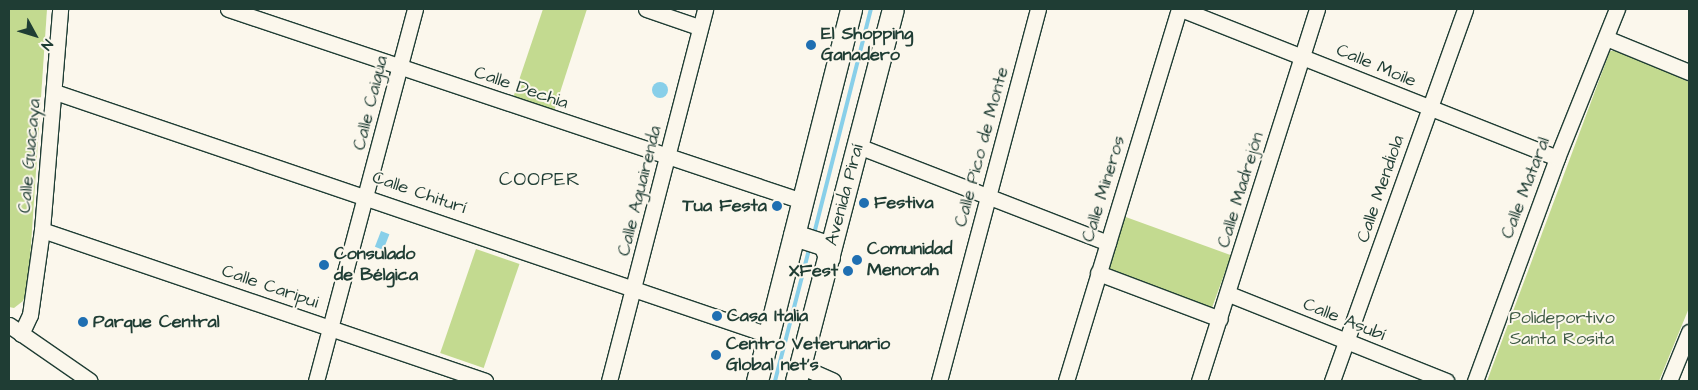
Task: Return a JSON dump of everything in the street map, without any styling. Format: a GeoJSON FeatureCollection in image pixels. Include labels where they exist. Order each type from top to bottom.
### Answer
{"type":"FeatureCollection","features":[{"type":"Feature","properties":{"kind":"main road","name":"Avenida Piraí"},"geometry":{"type":"LineString","coordinates":[[798,373],[811,242],[802,201],[851,9]]}},
{"type":"Feature","properties":{"kind":"main road","name":"Avenida Piraí"},"geometry":{"type":"LineString","coordinates":[[757,381],[769,335],[811,242],[858,146],[893,9]]}},
{"type":"Feature","properties":{"kind":"street","name":"Calle Guacaya"},"geometry":{"type":"LineString","coordinates":[[15,330],[30,315],[42,230],[55,92],[60,9]]}},
{"type":"Feature","properties":{"kind":"street","name":"Calle Dechia"},"geometry":{"type":"LineString","coordinates":[[228,9],[668,158],[802,201]]}},
{"type":"Feature","properties":{"kind":"street","name":"Calle Caigua"},"geometry":{"type":"LineString","coordinates":[[316,381],[367,196],[415,9]]}},
{"type":"Feature","properties":{"kind":"street"},"geometry":{"type":"LineString","coordinates":[[646,9],[699,27]]}},
{"type":"Feature","properties":{"kind":"street","name":"Calle Aguairenda"},"geometry":{"type":"LineString","coordinates":[[609,381],[668,158],[704,9]]}},
{"type":"Feature","properties":{"kind":"street","name":"Calle Pico de Monte"},"geometry":{"type":"LineString","coordinates":[[939,381],[1038,9]]}},
{"type":"Feature","properties":{"kind":"street","name":"Calle Moile"},"geometry":{"type":"LineString","coordinates":[[1180,9],[1302,55],[1429,108],[1557,158]]}},
{"type":"Feature","properties":{"kind":"street","name":"Calle Mineros"},"geometry":{"type":"LineString","coordinates":[[1066,381],[1180,9]]}},
{"type":"Feature","properties":{"kind":"street","name":"Calle Madrejón"},"geometry":{"type":"LineString","coordinates":[[1199,381],[1229,294],[1302,55],[1318,9]]}},
{"type":"Feature","properties":{"kind":"street","name":"Calle Mendiola"},"geometry":{"type":"LineString","coordinates":[[1332,381],[1465,9]]}},
{"type":"Feature","properties":{"kind":"street","name":"Calle Mataral"},"geometry":{"type":"LineString","coordinates":[[1475,381],[1557,158],[1617,9]]}},
{"type":"Feature","properties":{"kind":"street"},"geometry":{"type":"LineString","coordinates":[[1606,38],[1689,72]]}},
{"type":"Feature","properties":{"kind":"street","name":"Calle Chiturí"},"geometry":{"type":"LineString","coordinates":[[55,92],[635,287],[769,335]]}},
{"type":"Feature","properties":{"kind":"street"},"geometry":{"type":"LineString","coordinates":[[858,146],[1108,243]]}},
{"type":"Feature","properties":{"kind":"street","name":"Calle Caripui"},"geometry":{"type":"LineString","coordinates":[[42,230],[331,327],[463,378],[485,381]]}},
{"type":"Feature","properties":{"kind":"street"},"geometry":{"type":"LineString","coordinates":[[1098,274],[1220,320]]}},
{"type":"Feature","properties":{"kind":"street","name":"Calle Asubí"},"geometry":{"type":"LineString","coordinates":[[1229,294],[1446,381]]}},
{"type":"Feature","properties":{"kind":"street"},"geometry":{"type":"LineString","coordinates":[[15,330],[90,381]]}},
{"type":"Feature","properties":{"kind":"street"},"geometry":{"type":"LineString","coordinates":[[1669,381],[1685,357],[1689,332]]}},
{"type":"Feature","properties":{"kind":"street"},"geometry":{"type":"LineString","coordinates":[[798,373],[833,381]]}},
{"type":"Feature","properties":{"kind":"green space"},"geometry":{"type":"Polygon","coordinates":[[[9,9],[47,9],[28,289],[23,301],[14,308],[9,307],[9,9]]]}},
{"type":"Feature","properties":{"kind":"green space"},"geometry":{"type":"Polygon","coordinates":[[[543,9],[587,9],[554,111],[513,98],[543,9]]]}},
{"type":"Feature","properties":{"kind":"green space","name":"Polideportivo Santa Rosita"},"geometry":{"type":"Polygon","coordinates":[[[1610,51],[1622,51],[1689,82],[1689,308],[1659,381],[1487,381],[1610,51]]]}},
{"type":"Feature","properties":{"kind":"green space"},"geometry":{"type":"Polygon","coordinates":[[[1123,216],[1231,255],[1212,309],[1104,270],[1123,216]]]}},
{"type":"Feature","properties":{"kind":"green space"},"geometry":{"type":"Polygon","coordinates":[[[476,249],[519,264],[484,368],[440,353],[476,249]]]}},
{"type":"Feature","properties":{"kind":"water"},"geometry":{"type":"Polygon","coordinates":[[[660,82],[666,84],[668,90],[666,96],[660,98],[654,96],[652,90],[654,84],[660,82]]]}},
{"type":"Feature","properties":{"kind":"water"},"geometry":{"type":"Polygon","coordinates":[[[381,231],[389,234],[383,250],[375,247],[381,231]]]}},
{"type":"Feature","properties":{"kind":"waterway"},"geometry":{"type":"LineString","coordinates":[[814,234],[871,9]]}},
{"type":"Feature","properties":{"kind":"waterway"},"geometry":{"type":"LineString","coordinates":[[775,381],[810,246]]}},
{"type":"Feature","properties":{"kind":"place","name":"El Shopping Ganadero"},"geometry":{"type":"Point","coordinates":[811,45]}},
{"type":"Feature","properties":{"kind":"place","name":"Festiva"},"geometry":{"type":"Point","coordinates":[864,203]}},
{"type":"Feature","properties":{"kind":"place","name":"Tua Festa"},"geometry":{"type":"Point","coordinates":[777,206]}},
{"type":"Feature","properties":{"kind":"place","name":"Comunidad Menorah"},"geometry":{"type":"Point","coordinates":[857,260]}},
{"type":"Feature","properties":{"kind":"place","name":"Consulado de Bélgica"},"geometry":{"type":"Point","coordinates":[324,265]}},
{"type":"Feature","properties":{"kind":"place","name":"XFest"},"geometry":{"type":"Point","coordinates":[848,271]}},
{"type":"Feature","properties":{"kind":"place","name":"Casa Italia"},"geometry":{"type":"Point","coordinates":[717,316]}},
{"type":"Feature","properties":{"kind":"place","name":"Parque Central"},"geometry":{"type":"Point","coordinates":[83,322]}},
{"type":"Feature","properties":{"kind":"place","name":"Centro Veterunario Global net's"},"geometry":{"type":"Point","coordinates":[716,355]}},
{"type":"Feature","properties":{"kind":"district","name":"COOPER"},"geometry":{"type":"Point","coordinates":[540,180]}}]}
